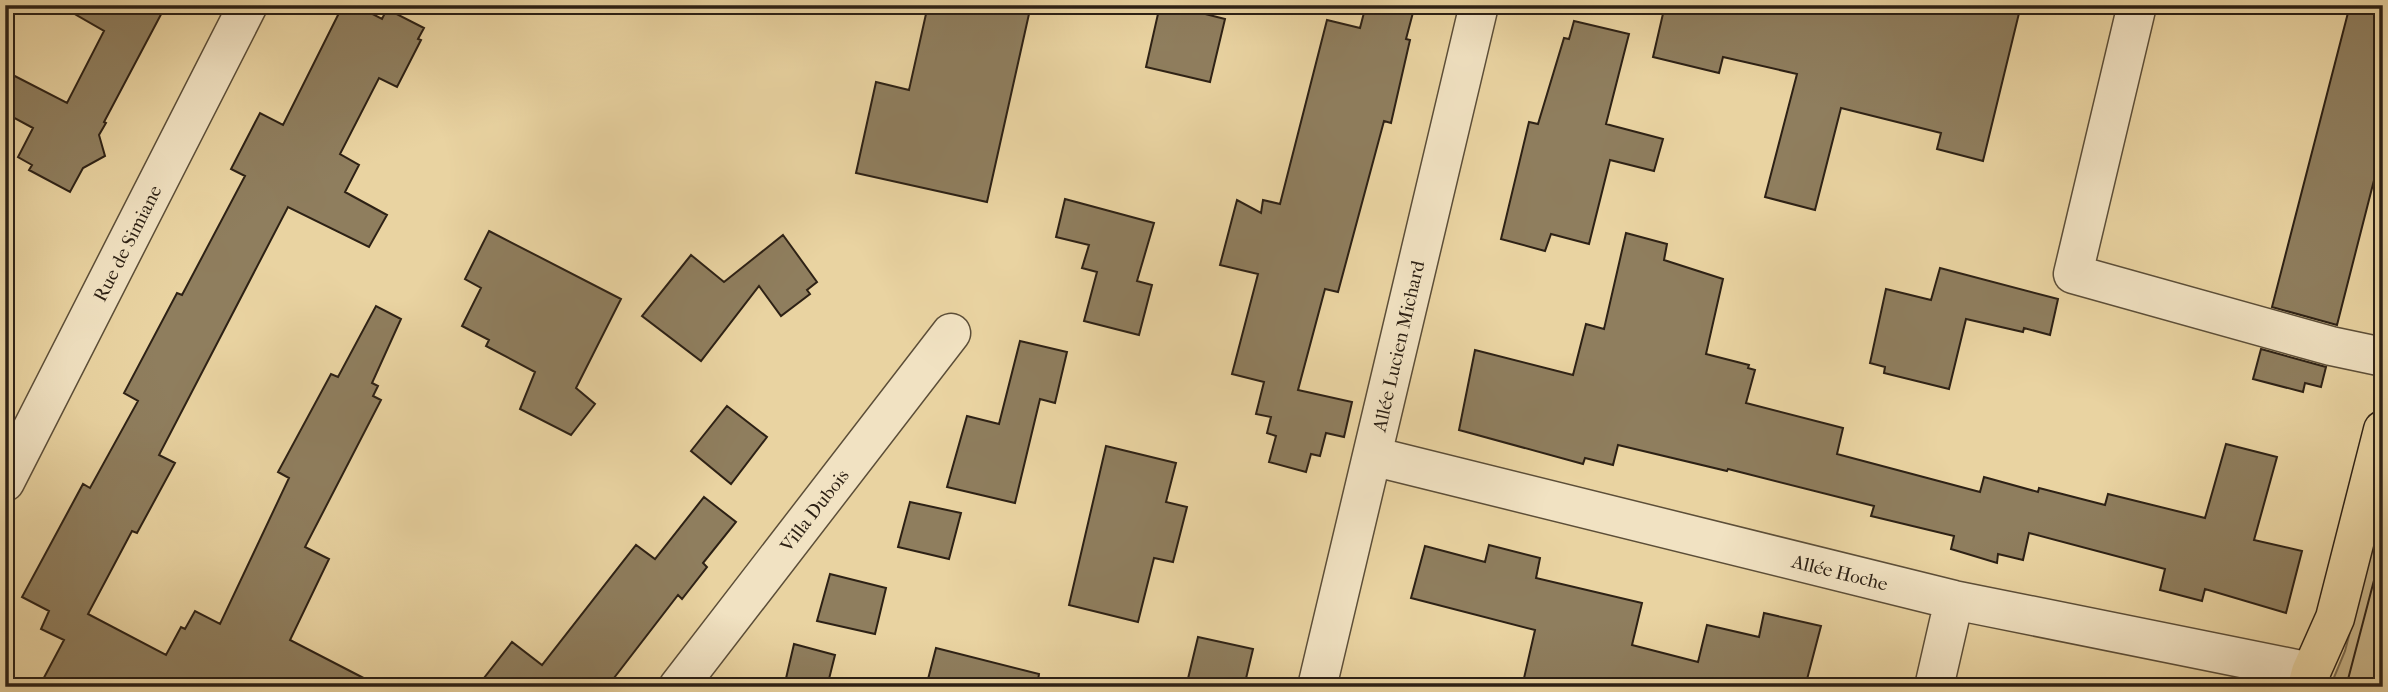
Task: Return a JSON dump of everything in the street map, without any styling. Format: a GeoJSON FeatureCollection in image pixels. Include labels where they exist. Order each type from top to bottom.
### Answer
{"type":"FeatureCollection","features":[{"type":"Feature","properties":{"kind":"main road"},"geometry":{"type":"LineString","coordinates":[[2309,680],[2335,618],[2383,430]]}},
{"type":"Feature","properties":{"kind":"street","name":"Rue de Simiane"},"geometry":{"type":"LineString","coordinates":[[5,482],[248,5]]}},
{"type":"Feature","properties":{"kind":"street","name":"Allée Lucien Michard"},"geometry":{"type":"LineString","coordinates":[[1317,687],[1479,5]]}},
{"type":"Feature","properties":{"kind":"street"},"geometry":{"type":"LineString","coordinates":[[2137,5],[2073,274],[2383,358]]}},
{"type":"Feature","properties":{"kind":"street","name":"Villa Dubois"},"geometry":{"type":"LineString","coordinates":[[678,687],[951,333]]}},
{"type":"Feature","properties":{"kind":"street","name":"Allée Hoche"},"geometry":{"type":"LineString","coordinates":[[1372,456],[1954,600],[2309,680]]}},
{"type":"Feature","properties":{"kind":"street"},"geometry":{"type":"LineString","coordinates":[[1934,687],[1954,600]]}},
{"type":"Feature","properties":{"kind":"shaded area"},"geometry":{"type":"Polygon","coordinates":[[[2383,506],[2383,687],[2330,687],[2345,651],[2383,506]]]}},
{"type":"Feature","properties":{"kind":"building"},"geometry":{"type":"Polygon","coordinates":[[[59,5],[166,5],[104,122],[106,123],[99,135],[105,156],[83,168],[70,192],[29,170],[32,165],[18,157],[33,128],[5,113],[5,71],[67,103],[104,31],[59,5]]]}},
{"type":"Feature","properties":{"kind":"building"},"geometry":{"type":"Polygon","coordinates":[[[343,5],[355,5],[382,19],[387,9],[424,28],[418,39],[421,40],[397,87],[379,78],[340,154],[359,165],[345,192],[387,215],[369,247],[288,207],[159,455],[175,463],[137,533],[132,531],[88,614],[166,655],[181,627],[185,629],[195,611],[220,624],[289,478],[278,472],[331,374],[338,377],[376,306],[401,319],[372,383],[378,386],[373,396],[381,400],[305,547],[329,559],[290,640],[381,687],[39,687],[64,640],[41,629],[49,611],[22,597],[83,484],[90,488],[138,401],[124,393],[177,293],[182,295],[245,176],[231,169],[260,113],[283,125],[343,5]]]}},
{"type":"Feature","properties":{"kind":"building"},"geometry":{"type":"Polygon","coordinates":[[[928,5],[1031,5],[987,202],[856,173],[876,82],[909,90],[928,5]]]}},
{"type":"Feature","properties":{"kind":"building"},"geometry":{"type":"Polygon","coordinates":[[[1160,5],[1170,5],[1225,19],[1210,82],[1146,67],[1160,5]]]}},
{"type":"Feature","properties":{"kind":"building"},"geometry":{"type":"Polygon","coordinates":[[[1366,5],[1415,5],[1391,123],[1384,121],[1338,292],[1325,289],[1298,390],[1352,402],[1344,437],[1326,433],[1320,456],[1311,454],[1306,472],[1269,462],[1276,436],[1267,433],[1271,417],[1256,414],[1264,382],[1232,374],[1258,274],[1220,265],[1237,200],[1261,213],[1263,200],[1280,204],[1327,20],[1360,28],[1366,5]]]}},
{"type":"Feature","properties":{"kind":"building"},"geometry":{"type":"Polygon","coordinates":[[[1665,5],[2021,5],[1983,161],[1937,149],[1941,133],[1841,108],[1815,210],[1765,197],[1797,74],[1723,57],[1719,73],[1653,57],[1665,5]]]}},
{"type":"Feature","properties":{"kind":"building"},"geometry":{"type":"Polygon","coordinates":[[[2350,5],[2383,5],[2383,145],[2337,325],[2272,307],[2350,5]]]}},
{"type":"Feature","properties":{"kind":"building"},"geometry":{"type":"Polygon","coordinates":[[[1574,21],[1629,34],[1606,124],[1663,139],[1654,171],[1610,160],[1589,244],[1551,234],[1545,251],[1501,239],[1529,122],[1538,124],[1564,38],[1569,39],[1574,21]]]}},
{"type":"Feature","properties":{"kind":"building"},"geometry":{"type":"Polygon","coordinates":[[[1065,199],[1154,223],[1137,281],[1152,285],[1139,335],[1084,321],[1097,272],[1082,268],[1089,245],[1056,237],[1065,199]]]}},
{"type":"Feature","properties":{"kind":"building"},"geometry":{"type":"Polygon","coordinates":[[[489,231],[621,299],[576,388],[595,404],[571,435],[520,409],[535,372],[486,346],[489,340],[462,326],[481,288],[465,279],[489,231]]]}},
{"type":"Feature","properties":{"kind":"building"},"geometry":{"type":"Polygon","coordinates":[[[1626,233],[1667,244],[1664,260],[1723,279],[1706,354],[1749,365],[1748,368],[1755,370],[1746,403],[1843,428],[1837,454],[1980,492],[1984,477],[2038,492],[2039,488],[2105,505],[2108,494],[2205,518],[2226,444],[2277,457],[2254,540],[2302,551],[2286,613],[2205,589],[2202,601],[2160,590],[2165,569],[2029,533],[2023,560],[1998,554],[1997,563],[1951,549],[1954,536],[1871,516],[1874,506],[1728,469],[1727,471],[1618,445],[1613,465],[1585,458],[1583,464],[1459,430],[1475,350],[1573,375],[1586,324],[1604,329],[1626,233]]]}},
{"type":"Feature","properties":{"kind":"building"},"geometry":{"type":"Polygon","coordinates":[[[783,235],[817,282],[807,290],[810,294],[781,316],[759,286],[701,361],[642,316],[691,255],[724,282],[783,235]]]}},
{"type":"Feature","properties":{"kind":"building"},"geometry":{"type":"Polygon","coordinates":[[[1940,268],[2058,299],[2050,335],[2024,328],[2023,332],[1966,319],[1949,389],[1884,373],[1885,367],[1870,363],[1886,289],[1931,300],[1940,268]]]}},
{"type":"Feature","properties":{"kind":"building"},"geometry":{"type":"Polygon","coordinates":[[[1020,341],[1067,352],[1055,403],[1040,399],[1015,503],[947,487],[967,416],[999,424],[1020,341]]]}},
{"type":"Feature","properties":{"kind":"building"},"geometry":{"type":"Polygon","coordinates":[[[2261,349],[2326,367],[2321,387],[2305,383],[2303,392],[2253,379],[2261,349]]]}},
{"type":"Feature","properties":{"kind":"building"},"geometry":{"type":"Polygon","coordinates":[[[727,406],[767,437],[731,484],[691,451],[727,406]]]}},
{"type":"Feature","properties":{"kind":"building"},"geometry":{"type":"Polygon","coordinates":[[[1106,446],[1176,463],[1166,502],[1187,507],[1173,562],[1154,558],[1138,622],[1069,605],[1106,446]]]}},
{"type":"Feature","properties":{"kind":"building"},"geometry":{"type":"Polygon","coordinates":[[[704,497],[736,522],[703,563],[707,567],[682,599],[678,595],[607,687],[477,687],[512,642],[542,665],[636,545],[655,559],[704,497]]]}},
{"type":"Feature","properties":{"kind":"building"},"geometry":{"type":"Polygon","coordinates":[[[910,502],[961,513],[949,559],[898,547],[910,502]]]}},
{"type":"Feature","properties":{"kind":"building"},"geometry":{"type":"Polygon","coordinates":[[[1489,545],[1540,558],[1536,578],[1642,603],[1632,645],[1698,662],[1707,625],[1759,637],[1764,613],[1821,626],[1805,687],[1522,687],[1535,630],[1411,598],[1425,546],[1485,562],[1489,545]]]}},
{"type":"Feature","properties":{"kind":"building"},"geometry":{"type":"Polygon","coordinates":[[[830,574],[886,588],[875,634],[817,621],[830,574]]]}},
{"type":"Feature","properties":{"kind":"building"},"geometry":{"type":"Polygon","coordinates":[[[1198,637],[1253,649],[1244,687],[1186,687],[1198,637]]]}},
{"type":"Feature","properties":{"kind":"building"},"geometry":{"type":"Polygon","coordinates":[[[794,644],[835,655],[827,687],[784,687],[794,644]]]}},
{"type":"Feature","properties":{"kind":"building"},"geometry":{"type":"Polygon","coordinates":[[[936,648],[1039,674],[1037,687],[926,687],[936,648]]]}},
{"type":"Feature","properties":{"kind":"tram line"},"geometry":{"type":"LineString","coordinates":[[2346,687],[2383,546]]}},
{"type":"Feature","properties":{"kind":"tram line"},"geometry":{"type":"LineString","coordinates":[[2373,687],[2383,649]]}}]}
